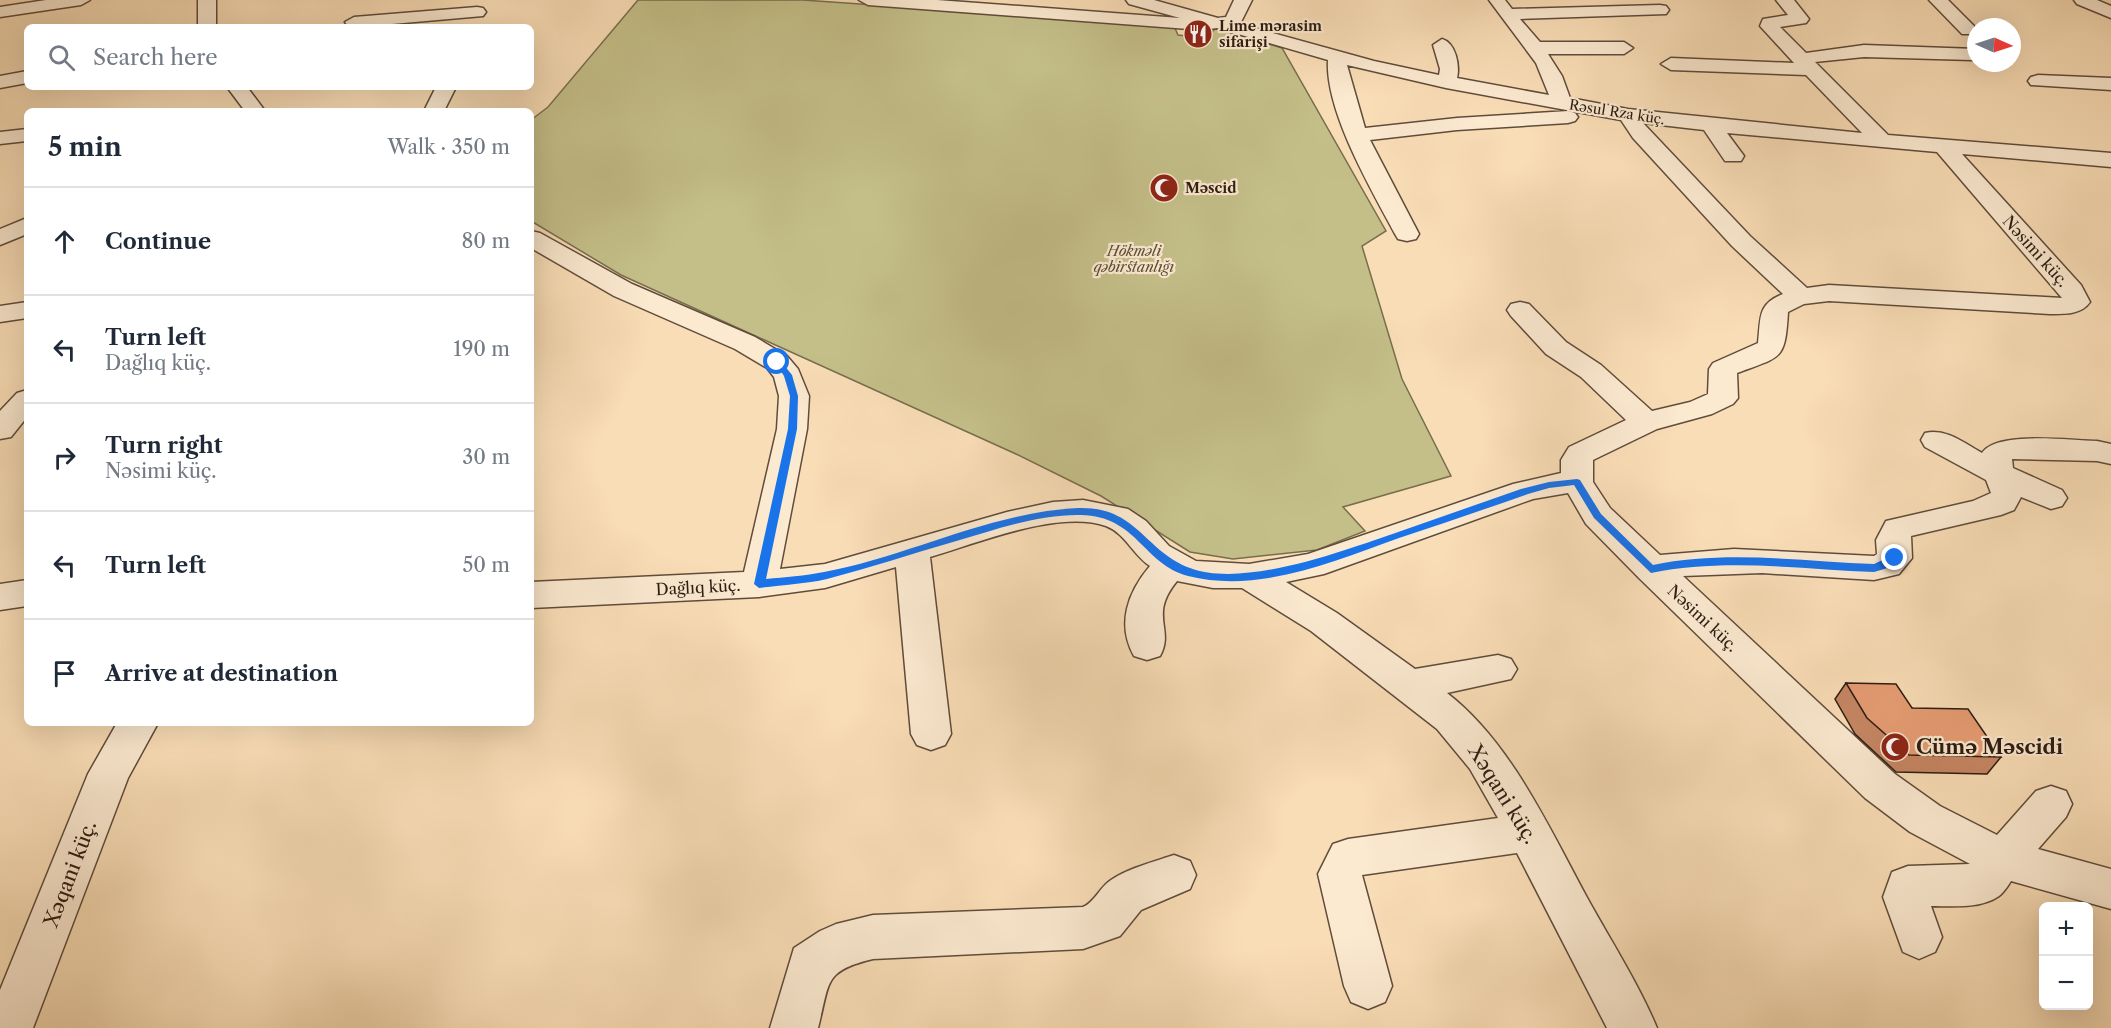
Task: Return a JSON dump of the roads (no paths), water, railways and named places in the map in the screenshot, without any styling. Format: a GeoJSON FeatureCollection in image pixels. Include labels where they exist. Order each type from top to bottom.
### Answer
{"type":"FeatureCollection","features":[{"type":"Feature","properties":{"kind":"street"},"geometry":{"type":"LineString","coordinates":[[0,12],[81,0]]}},
{"type":"Feature","properties":{"kind":"street"},"geometry":{"type":"LineString","coordinates":[[207,0],[207,24]]}},
{"type":"Feature","properties":{"kind":"street"},"geometry":{"type":"LineString","coordinates":[[868,0],[1177,24],[1227,24],[1237,18],[1243,0]]}},
{"type":"Feature","properties":{"kind":"street","name":"Rəsul Rza küç."},"geometry":{"type":"LineString","coordinates":[[1135,0],[1227,24],[1340,58],[1446,82],[1594,110],[1712,126],[1883,142],[2111,159]]}},
{"type":"Feature","properties":{"kind":"street"},"geometry":{"type":"LineString","coordinates":[[1785,0],[1800,19],[1775,21],[1769,23],[1769,26],[1883,142]]}},
{"type":"Feature","properties":{"kind":"street"},"geometry":{"type":"LineString","coordinates":[[1938,0],[1967,29]]}},
{"type":"Feature","properties":{"kind":"street"},"geometry":{"type":"LineString","coordinates":[[2082,0],[2111,13]]}},
{"type":"Feature","properties":{"kind":"street"},"geometry":{"type":"LineString","coordinates":[[1501,7],[1660,10]]}},
{"type":"Feature","properties":{"kind":"street"},"geometry":{"type":"LineString","coordinates":[[1501,7],[1534,48],[1560,88],[1561,104]]}},
{"type":"Feature","properties":{"kind":"street"},"geometry":{"type":"LineString","coordinates":[[354,22],[477,13]]}},
{"type":"Feature","properties":{"kind":"street"},"geometry":{"type":"LineString","coordinates":[[1442,45],[1450,69],[1446,82]]}},
{"type":"Feature","properties":{"kind":"street"},"geometry":{"type":"LineString","coordinates":[[1534,48],[1624,48]]}},
{"type":"Feature","properties":{"kind":"street"},"geometry":{"type":"LineString","coordinates":[[1671,64],[1806,64],[1817,55],[1853,53],[1967,54]]}},
{"type":"Feature","properties":{"kind":"street"},"geometry":{"type":"LineString","coordinates":[[1340,58],[1337,61],[1338,73],[1358,135],[1378,182],[1407,234]]}},
{"type":"Feature","properties":{"kind":"street"},"geometry":{"type":"LineString","coordinates":[[0,82],[24,78]]}},
{"type":"Feature","properties":{"kind":"street"},"geometry":{"type":"LineString","coordinates":[[2038,81],[2111,84]]}},
{"type":"Feature","properties":{"kind":"street"},"geometry":{"type":"LineString","coordinates":[[239,90],[253,108]]}},
{"type":"Feature","properties":{"kind":"street"},"geometry":{"type":"LineString","coordinates":[[436,108],[444,90]]}},
{"type":"Feature","properties":{"kind":"street"},"geometry":{"type":"LineString","coordinates":[[1358,135],[1458,124],[1572,117],[1587,115],[1594,110]]}},
{"type":"Feature","properties":{"kind":"street"},"geometry":{"type":"LineString","coordinates":[[1628,115],[1640,134],[1741,241],[1801,296]]}},
{"type":"Feature","properties":{"kind":"street"},"geometry":{"type":"LineString","coordinates":[[1712,126],[1733,156]]}},
{"type":"Feature","properties":{"kind":"street"},"geometry":{"type":"LineString","coordinates":[[0,138],[24,135]]}},
{"type":"Feature","properties":{"kind":"street","name":"Nəsimi küç."},"geometry":{"type":"LineString","coordinates":[[1944,147],[2072,291],[2077,302],[2068,306],[2050,306],[1850,293],[1801,296],[1784,302],[1775,309],[1772,345],[1764,353],[1723,369],[1723,398],[1701,408],[1646,422],[1580,454],[1577,460],[1577,482],[1598,516],[1880,786],[1925,819],[2002,859],[2111,889]]}},
{"type":"Feature","properties":{"kind":"street"},"geometry":{"type":"LineString","coordinates":[[0,238],[24,226]]}},
{"type":"Feature","properties":{"kind":"street"},"geometry":{"type":"LineString","coordinates":[[534,240],[623,290],[745,343],[777,362],[788,375],[794,396],[792,429],[759,584]]}},
{"type":"Feature","properties":{"kind":"street"},"geometry":{"type":"LineString","coordinates":[[0,314],[24,310]]}},
{"type":"Feature","properties":{"kind":"street"},"geometry":{"type":"LineString","coordinates":[[1520,310],[1556,348],[1591,371],[1646,422]]}},
{"type":"Feature","properties":{"kind":"street"},"geometry":{"type":"LineString","coordinates":[[0,430],[24,402]]}},
{"type":"Feature","properties":{"kind":"street"},"geometry":{"type":"LineString","coordinates":[[1936,440],[1999,474],[2051,498]]}},
{"type":"Feature","properties":{"kind":"street"},"geometry":{"type":"LineString","coordinates":[[1651,569],[1682,563],[1718,562],[1874,568],[1887,565],[1895,558],[1893,540],[1898,529],[1918,521],[1985,509],[2002,502],[2007,493],[1996,464],[1997,454],[2008,449],[2097,451],[2111,454]]}},
{"type":"Feature","properties":{"kind":"street","name":"Dağlıq küç."},"geometry":{"type":"LineString","coordinates":[[534,596],[759,584],[825,576],[1007,523],[1053,513],[1083,512],[1116,517],[1134,529],[1157,554],[1188,572],[1213,576],[1249,576],[1312,565],[1524,492],[1549,485],[1577,482]]}},
{"type":"Feature","properties":{"kind":"street"},"geometry":{"type":"LineString","coordinates":[[912,552],[931,734]]}},
{"type":"Feature","properties":{"kind":"street"},"geometry":{"type":"LineString","coordinates":[[1147,646],[1142,605],[1146,595],[1171,564]]}},
{"type":"Feature","properties":{"kind":"street","name":"Xəqani küç."},"geometry":{"type":"LineString","coordinates":[[1249,576],[1324,622],[1409,685],[1451,718],[1485,757],[1529,833],[1633,1028]]}},
{"type":"Feature","properties":{"kind":"street"},"geometry":{"type":"LineString","coordinates":[[0,597],[24,594]]}},
{"type":"Feature","properties":{"kind":"street"},"geometry":{"type":"LineString","coordinates":[[1409,685],[1498,669]]}},
{"type":"Feature","properties":{"kind":"street","name":"Xəqani küç."},"geometry":{"type":"LineString","coordinates":[[9,1028],[109,774],[136,726]]}},
{"type":"Feature","properties":{"kind":"street"},"geometry":{"type":"LineString","coordinates":[[1919,937],[1905,897],[1908,885],[1960,886],[1983,882],[2050,804]]}},
{"type":"Feature","properties":{"kind":"street"},"geometry":{"type":"LineString","coordinates":[[1368,986],[1340,874],[1348,858],[1529,833]]}},
{"type":"Feature","properties":{"kind":"street"},"geometry":{"type":"LineString","coordinates":[[794,1028],[811,964],[836,946],[873,937],[1083,928],[1104,921],[1114,903],[1134,890],[1174,875]]}},
{"type":"Feature","properties":{"kind":"place","name":"Lime mərasim sifarişi"},"geometry":{"type":"Point","coordinates":[1198,34]}},
{"type":"Feature","properties":{"kind":"place","name":"Məscid"},"geometry":{"type":"Point","coordinates":[1164,188]}},
{"type":"Feature","properties":{"kind":"place","name":"Cümə Məscidi"},"geometry":{"type":"Point","coordinates":[1895,747]}},
{"type":"Feature","properties":{"kind":"park label","name":"Hökməli qəbirstanlığı"},"geometry":{"type":"Point","coordinates":[1134,260]}}]}
